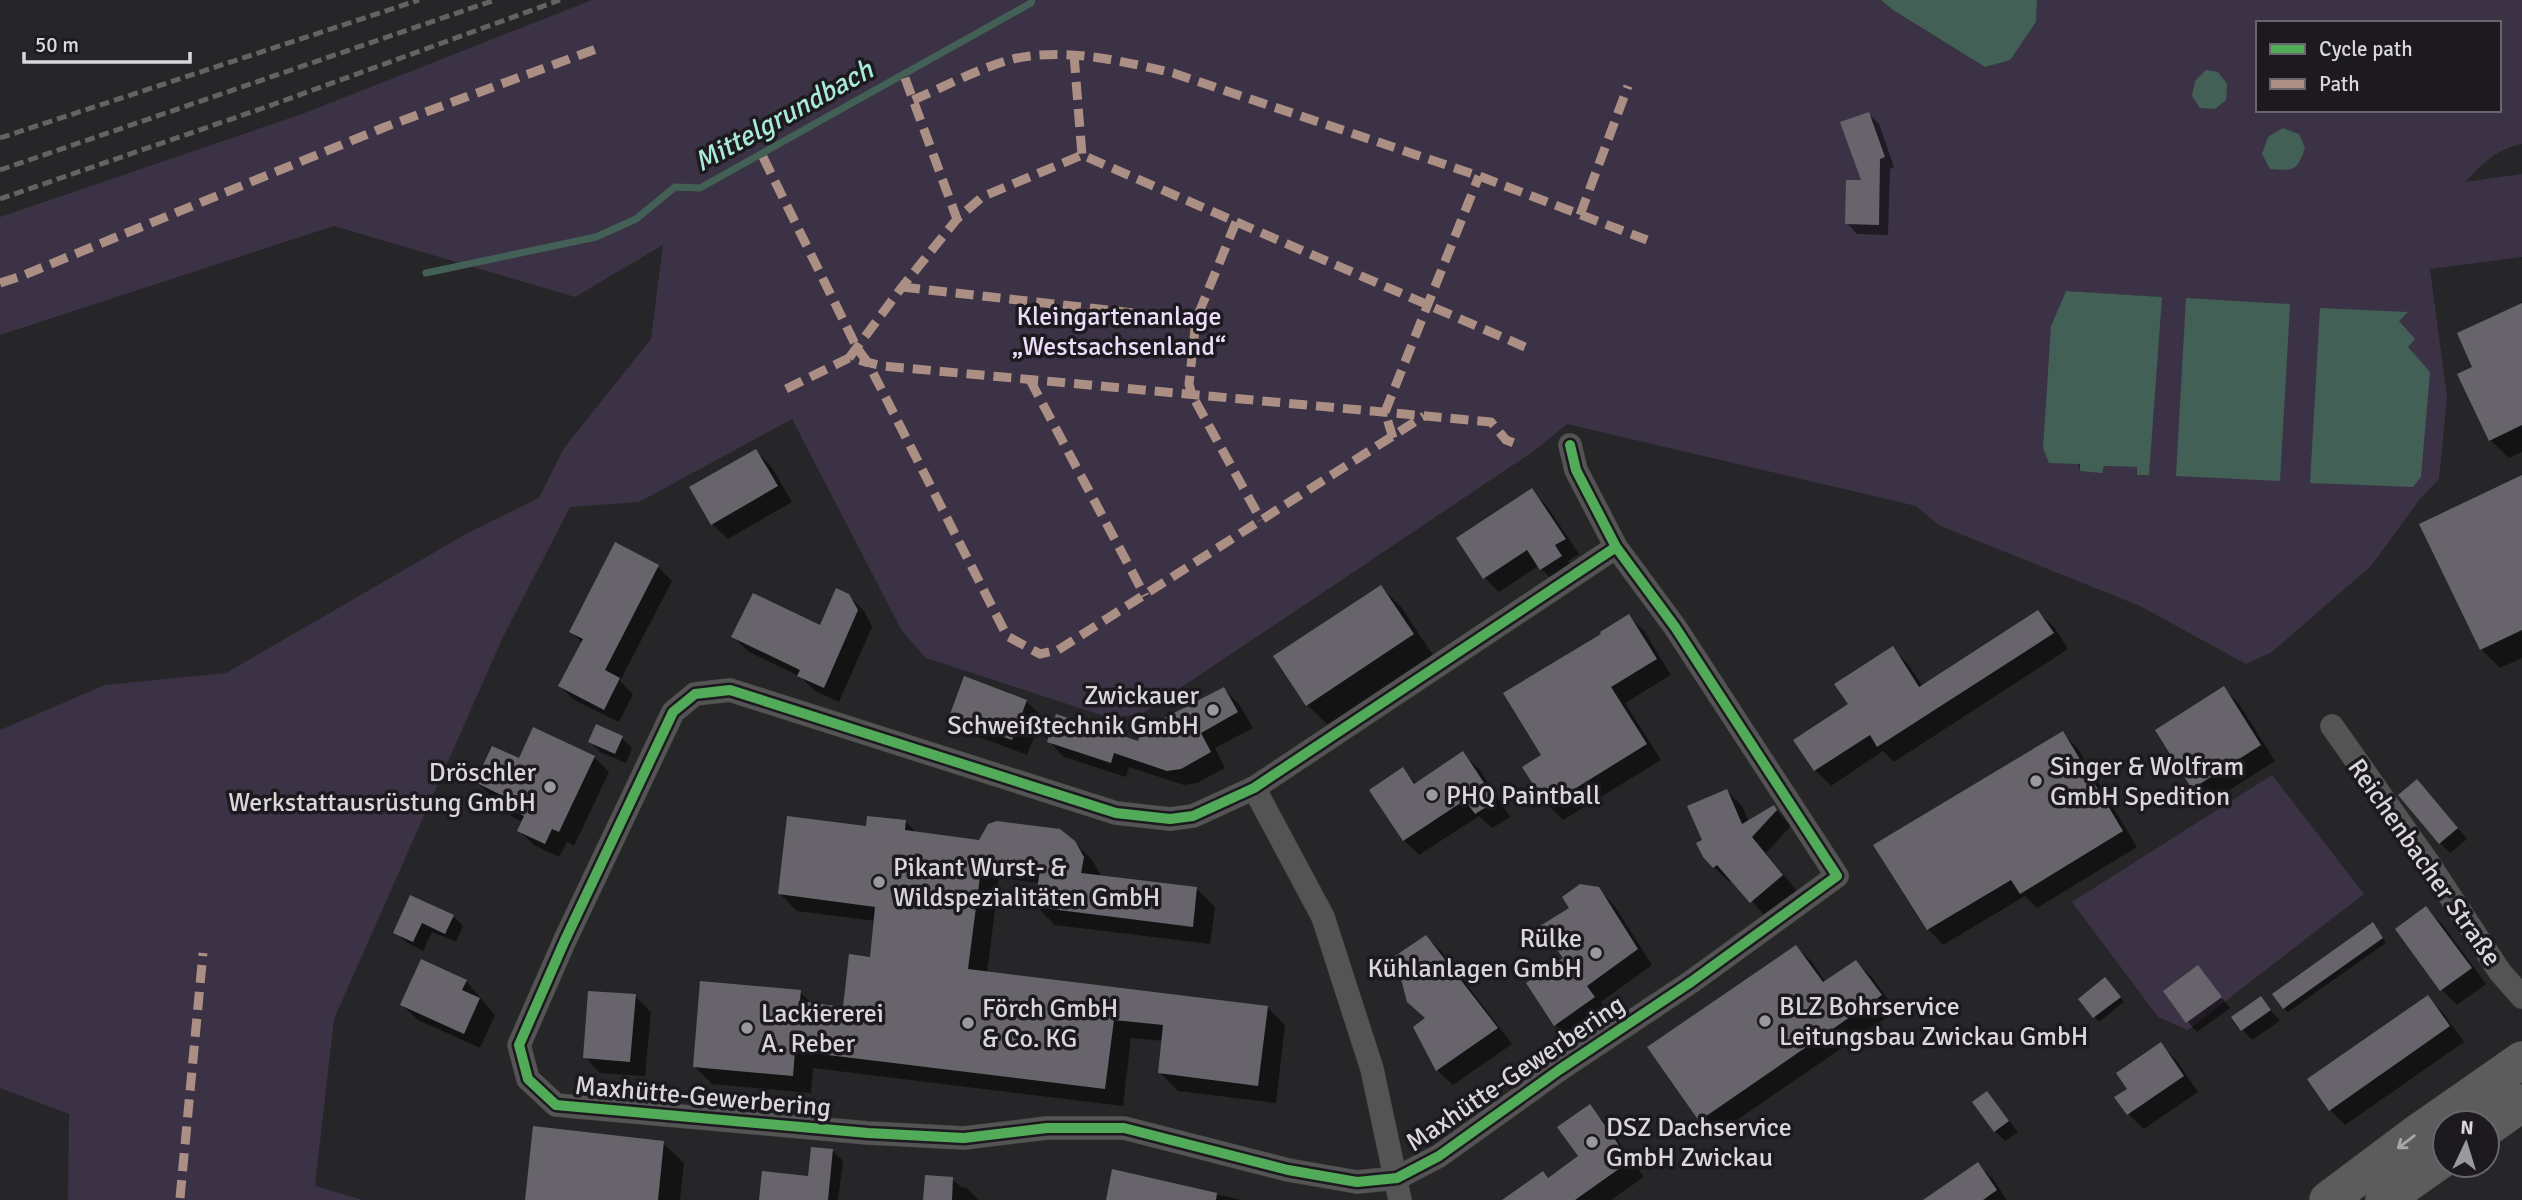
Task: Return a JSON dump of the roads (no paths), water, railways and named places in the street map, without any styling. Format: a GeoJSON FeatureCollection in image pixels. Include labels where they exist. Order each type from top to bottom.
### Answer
{"type":"FeatureCollection","features":[{"type":"Feature","properties":{"kind":"main road"},"geometry":{"type":"LineString","coordinates":[[2328,1200],[2522,1060]]}},
{"type":"Feature","properties":{"kind":"main road"},"geometry":{"type":"LineString","coordinates":[[2501,1118],[2522,1103]]}},
{"type":"Feature","properties":{"kind":"main road"},"geometry":{"type":"LineString","coordinates":[[2384,1200],[2431,1167]]}},
{"type":"Feature","properties":{"kind":"street","name":"Maxhütte-Gewerbering"},"geometry":{"type":"LineString","coordinates":[[1570,445],[1581,482],[1616,547],[1675,627],[1837,876],[1691,982],[1559,1070],[1439,1156],[1398,1189],[1288,1170],[1124,1128],[1047,1128],[964,1138],[868,1133],[556,1105],[528,1079],[519,1045],[565,940],[673,712],[695,694],[730,690],[1116,813],[1170,819],[1193,816],[1254,788],[1616,547]]}},
{"type":"Feature","properties":{"kind":"street","name":"Reichenbacher Straße"},"geometry":{"type":"LineString","coordinates":[[2332,726],[2429,864],[2500,972],[2522,997]]}},
{"type":"Feature","properties":{"kind":"street","name":"Maxhütte-Gewerbering"},"geometry":{"type":"LineString","coordinates":[[1254,788],[1323,917],[1372,1069],[1398,1189]]}},
{"type":"Feature","properties":{"kind":"waterway","name":"Mittelgrundbach"},"geometry":{"type":"LineString","coordinates":[[426,273],[596,237],[636,219],[675,187],[700,188],[1031,3],[1032,0]]}},
{"type":"Feature","properties":{"kind":"railway"},"geometry":{"type":"LineString","coordinates":[[0,138],[419,0]]}},
{"type":"Feature","properties":{"kind":"railway"},"geometry":{"type":"LineString","coordinates":[[0,170],[495,0]]}},
{"type":"Feature","properties":{"kind":"railway"},"geometry":{"type":"LineString","coordinates":[[0,199],[269,106],[560,0]]}},
{"type":"Feature","properties":{"kind":"place","name":"Zwickauer Schweißtechnik GmbH"},"geometry":{"type":"Point","coordinates":[1213,710]}},
{"type":"Feature","properties":{"kind":"place","name":"Singer & Wolfram GmbH Spedition"},"geometry":{"type":"Point","coordinates":[2036,781]}},
{"type":"Feature","properties":{"kind":"place","name":"Dröschler Werkstattausrüstung GmbH"},"geometry":{"type":"Point","coordinates":[550,787]}},
{"type":"Feature","properties":{"kind":"place","name":"PHQ Paintball"},"geometry":{"type":"Point","coordinates":[1432,795]}},
{"type":"Feature","properties":{"kind":"place","name":"Pikant Wurst- & Wildspezialitäten GmbH"},"geometry":{"type":"Point","coordinates":[879,882]}},
{"type":"Feature","properties":{"kind":"place","name":"Rülke Kühlanlagen GmbH"},"geometry":{"type":"Point","coordinates":[1596,953]}},
{"type":"Feature","properties":{"kind":"place","name":"BLZ Bohrservice Leitungsbau Zwickau GmbH"},"geometry":{"type":"Point","coordinates":[1765,1021]}},
{"type":"Feature","properties":{"kind":"place","name":"Förch GmbH & Co. KG"},"geometry":{"type":"Point","coordinates":[968,1023]}},
{"type":"Feature","properties":{"kind":"place","name":"Lackiererei A. Reber"},"geometry":{"type":"Point","coordinates":[747,1028]}},
{"type":"Feature","properties":{"kind":"place","name":"DSZ Dachservice GmbH Zwickau"},"geometry":{"type":"Point","coordinates":[1592,1142]}},
{"type":"Feature","properties":{"kind":"park label","name":"Kleingartenanlage „Westsachsenland“"},"geometry":{"type":"Point","coordinates":[1119,331]}}]}
